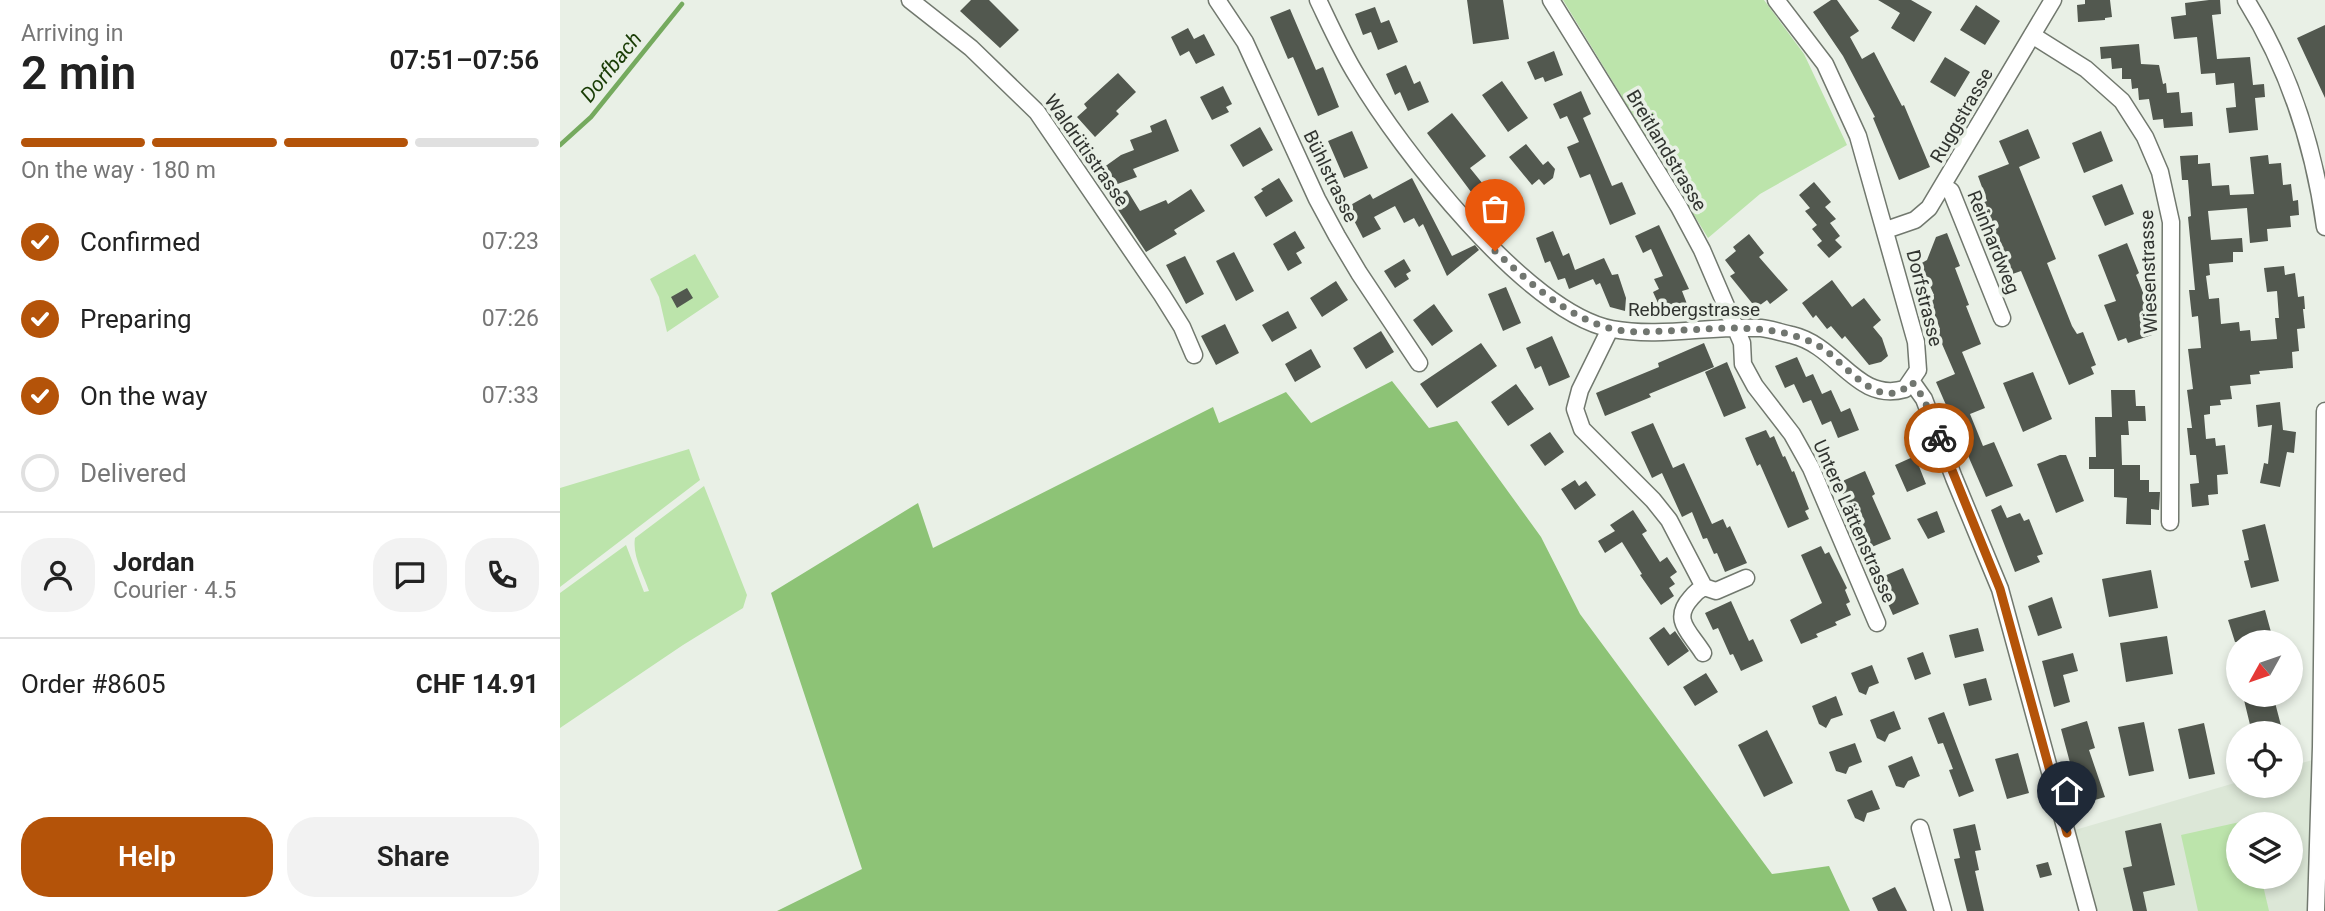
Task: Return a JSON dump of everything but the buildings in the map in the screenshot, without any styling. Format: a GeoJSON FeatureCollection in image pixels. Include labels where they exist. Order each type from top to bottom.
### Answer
{"type":"FeatureCollection","features":[{"type":"Feature","properties":{"kind":"street","name":"Waldrütistrasse"},"geometry":{"type":"LineString","coordinates":[[910,0],[971,48],[1037,112],[1163,295],[1182,327],[1194,355]]}},
{"type":"Feature","properties":{"kind":"street","name":"Bühlstrasse"},"geometry":{"type":"LineString","coordinates":[[1217,0],[1245,42],[1317,199],[1337,236],[1359,274],[1419,363]]}},
{"type":"Feature","properties":{"kind":"street","name":"Rebbergstrasse"},"geometry":{"type":"LineString","coordinates":[[1318,0],[1357,76],[1401,141],[1449,203],[1495,251],[1540,292],[1574,314],[1610,329],[1634,332],[1763,328],[1796,336],[1820,346],[1875,391],[1895,392],[1912,382]]}},
{"type":"Feature","properties":{"kind":"street","name":"Breitlandstrasse"},"geometry":{"type":"LineString","coordinates":[[1551,0],[1679,206],[1702,250],[1735,328]]}},
{"type":"Feature","properties":{"kind":"street","name":"Dorfstrasse"},"geometry":{"type":"LineString","coordinates":[[1776,0],[1825,64],[1858,136],[1886,230],[1919,359],[1919,370],[1912,382]]}},
{"type":"Feature","properties":{"kind":"street","name":"Ruggstrasse"},"geometry":{"type":"LineString","coordinates":[[1886,230],[1915,220],[1929,208],[2053,0]]}},
{"type":"Feature","properties":{"kind":"street"},"geometry":{"type":"LineString","coordinates":[[2246,0],[2258,19],[2284,76],[2307,135],[2325,227]]}},
{"type":"Feature","properties":{"kind":"street","name":"Wiesenstrasse"},"geometry":{"type":"LineString","coordinates":[[2032,35],[2086,69],[2122,100],[2145,137],[2161,172],[2171,222],[2171,522]]}},
{"type":"Feature","properties":{"kind":"street","name":"Reinhardweg"},"geometry":{"type":"LineString","coordinates":[[1943,186],[1951,191],[2002,318]]}},
{"type":"Feature","properties":{"kind":"street","name":"Untere Lättenstrasse"},"geometry":{"type":"LineString","coordinates":[[1735,328],[1742,343],[1743,364],[1755,386],[1792,434],[1811,468],[1877,623]]}},
{"type":"Feature","properties":{"kind":"street"},"geometry":{"type":"LineString","coordinates":[[1610,329],[1580,390],[1575,409],[1581,429],[1653,500],[1669,520],[1704,587],[1716,591],[1746,578]]}},
{"type":"Feature","properties":{"kind":"street"},"geometry":{"type":"LineString","coordinates":[[1912,382],[1924,399],[2008,612],[2088,911]]}},
{"type":"Feature","properties":{"kind":"street"},"geometry":{"type":"LineString","coordinates":[[2316,911],[2325,411]]}},
{"type":"Feature","properties":{"kind":"street"},"geometry":{"type":"LineString","coordinates":[[1703,653],[1680,617],[1681,609],[1704,587]]}},
{"type":"Feature","properties":{"kind":"street"},"geometry":{"type":"LineString","coordinates":[[1920,828],[1943,911]]}},
{"type":"Feature","properties":{"kind":"shaded area"},"geometry":{"type":"Polygon","coordinates":[[[2316,759],[2313,911],[2097,911],[2075,830],[2226,786],[2226,798],[2303,798],[2303,763],[2316,759]]]}},
{"type":"Feature","properties":{"kind":"green space"},"geometry":{"type":"Polygon","coordinates":[[[1563,0],[1764,0],[1804,54],[1847,145],[1760,194],[1708,238],[1563,0]]]}},
{"type":"Feature","properties":{"kind":"green space"},"geometry":{"type":"Polygon","coordinates":[[[695,254],[719,297],[667,332],[659,297],[650,279],[695,254]]]}},
{"type":"Feature","properties":{"kind":"green space"},"geometry":{"type":"Polygon","coordinates":[[[1392,381],[1429,428],[1457,421],[1541,537],[1580,614],[1772,874],[1829,866],[1850,911],[777,911],[862,869],[771,593],[918,503],[933,548],[1213,407],[1219,423],[1286,392],[1311,423],[1392,381]]]}},
{"type":"Feature","properties":{"kind":"green space"},"geometry":{"type":"Polygon","coordinates":[[[689,449],[700,480],[560,587],[560,488],[689,449]]]}},
{"type":"Feature","properties":{"kind":"green space"},"geometry":{"type":"Polygon","coordinates":[[[704,486],[747,595],[743,608],[560,728],[560,593],[626,545],[644,592],[649,591],[637,558],[635,538],[704,486]]]}},
{"type":"Feature","properties":{"kind":"green space"},"geometry":{"type":"Polygon","coordinates":[[[2226,825],[2226,889],[2264,889],[2269,911],[2198,911],[2181,835],[2226,825]]]}},
{"type":"Feature","properties":{"kind":"waterway","name":"Dorfbach"},"geometry":{"type":"LineString","coordinates":[[560,145],[591,117],[682,4]]}},
{"type":"Feature","properties":{"kind":"way so far"},"geometry":{"type":"LineString","coordinates":[[1495,251],[1540,292],[1574,314],[1610,329],[1634,332],[1763,328],[1796,336],[1820,346],[1875,391],[1895,392],[1912,382],[1924,399],[1939,438]]}},
{"type":"Feature","properties":{"kind":"route"},"geometry":{"type":"LineString","coordinates":[[1939,438],[2008,612],[2067,833]]}}]}
